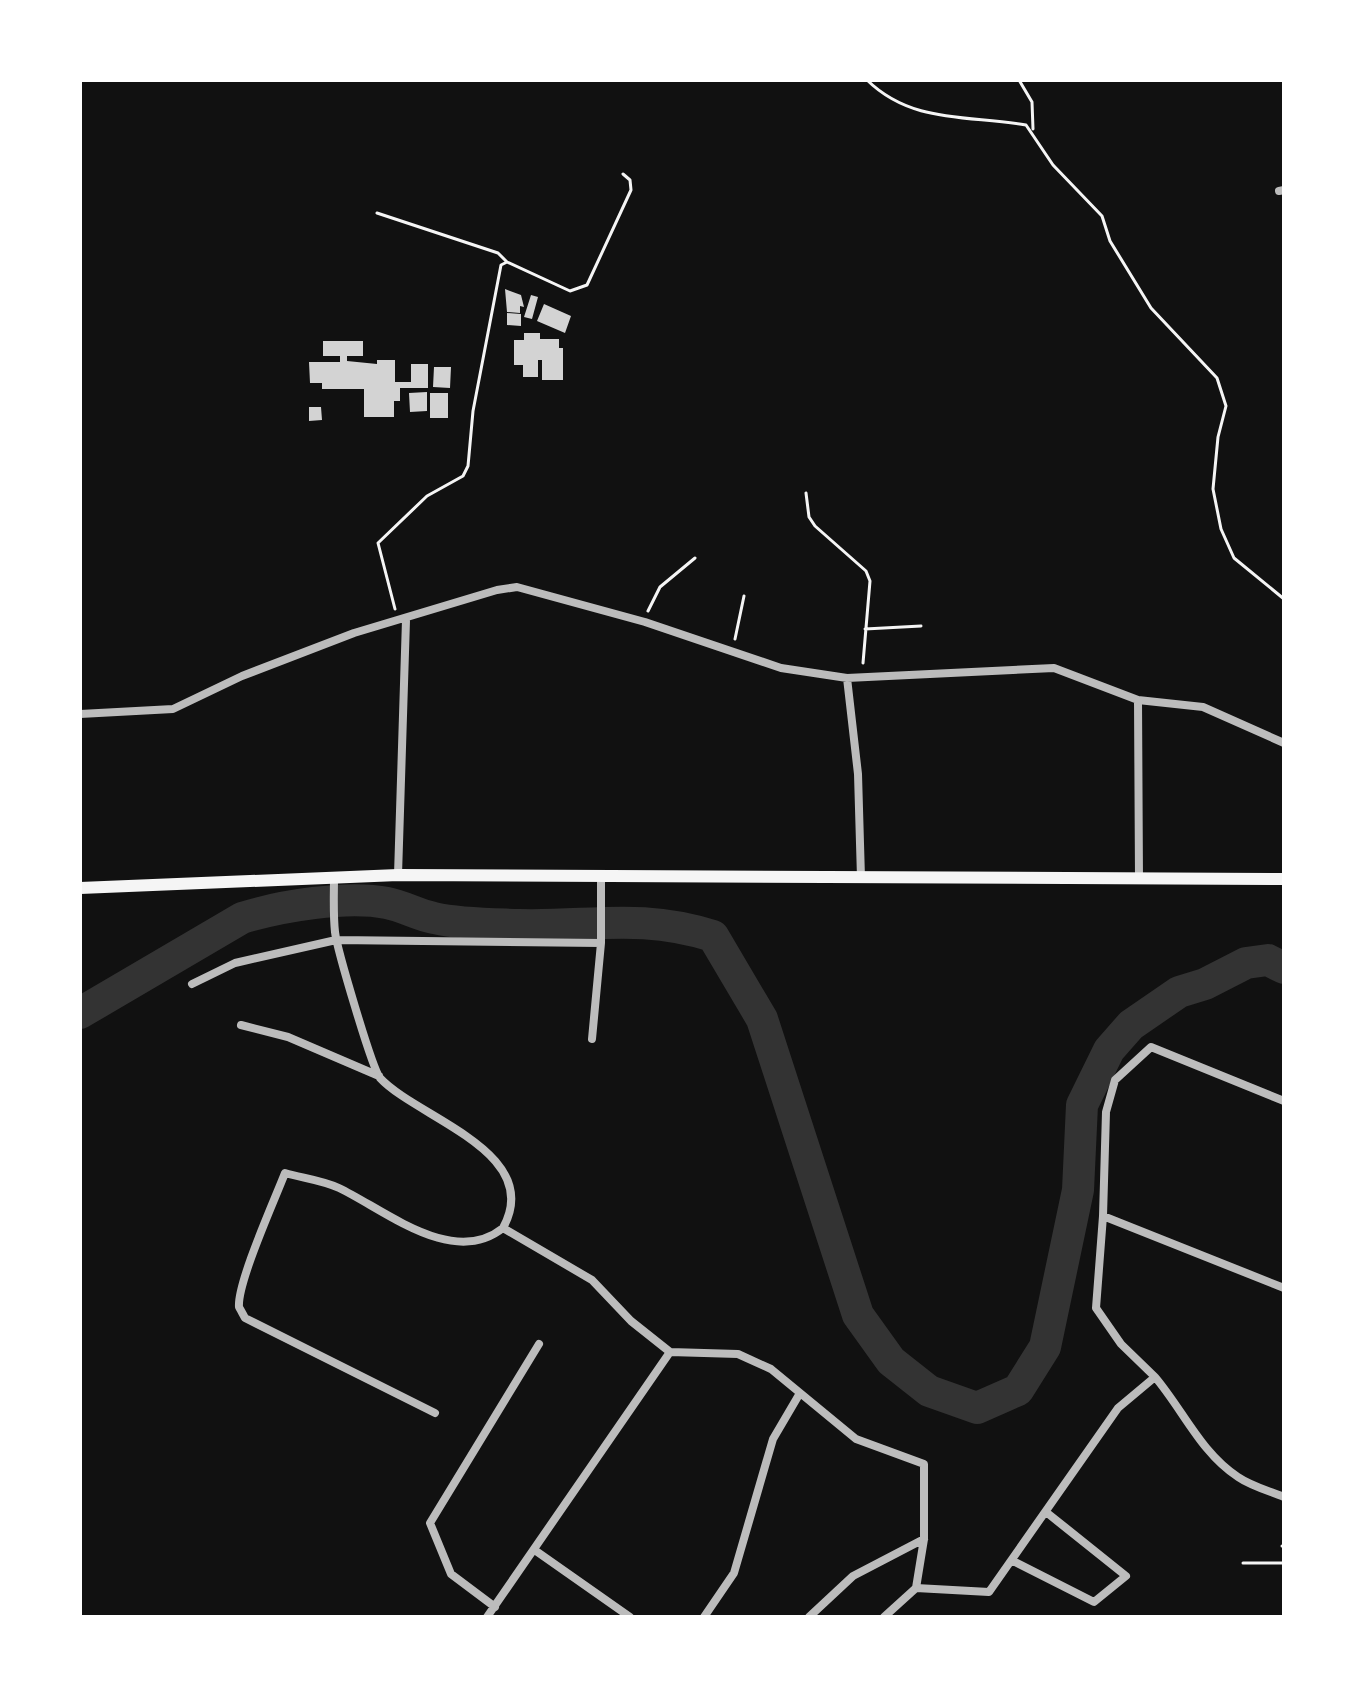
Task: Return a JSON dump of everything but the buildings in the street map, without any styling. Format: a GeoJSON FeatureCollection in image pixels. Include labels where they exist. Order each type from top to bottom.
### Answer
{"type":"FeatureCollection","features":[{"type":"Feature","properties":{"kind":"main road"},"geometry":{"type":"LineString","coordinates":[[80,888],[334,881],[398,875],[1284,879]]}},
{"type":"Feature","properties":{"kind":"street"},"geometry":{"type":"LineString","coordinates":[[80,714],[173,709],[242,676],[354,633],[497,590],[517,587],[645,622],[781,668],[847,678],[1054,668],[1138,700],[1203,707],[1284,743]]}},
{"type":"Feature","properties":{"kind":"street"},"geometry":{"type":"LineString","coordinates":[[398,875],[402,620]]}},
{"type":"Feature","properties":{"kind":"street"},"geometry":{"type":"LineString","coordinates":[[847,678],[858,774],[861,878]]}},
{"type":"Feature","properties":{"kind":"street"},"geometry":{"type":"LineString","coordinates":[[1138,700],[1139,879]]}},
{"type":"Feature","properties":{"kind":"street"},"geometry":{"type":"LineString","coordinates":[[592,1039],[601,939],[601,875]]}},
{"type":"Feature","properties":{"kind":"street"},"geometry":{"type":"LineString","coordinates":[[334,881],[335,935],[379,1076]]}},
{"type":"Feature","properties":{"kind":"street"},"geometry":{"type":"LineString","coordinates":[[192,984],[235,963],[335,935],[601,939]]}},
{"type":"Feature","properties":{"kind":"street"},"geometry":{"type":"LineString","coordinates":[[241,1025],[288,1037],[379,1076],[491,1155],[504,1174],[510,1193],[510,1215],[503,1228],[490,1238],[467,1243],[437,1238],[335,1186],[285,1173],[242,1291],[239,1308],[245,1318],[435,1413]]}},
{"type":"Feature","properties":{"kind":"street"},"geometry":{"type":"LineString","coordinates":[[1284,1101],[1151,1047],[1115,1080],[1106,1112],[1096,1308],[1121,1344],[1155,1377],[1209,1451],[1238,1477],[1284,1497]]}},
{"type":"Feature","properties":{"kind":"street"},"geometry":{"type":"LineString","coordinates":[[1103,1216],[1284,1288]]}},
{"type":"Feature","properties":{"kind":"street"},"geometry":{"type":"LineString","coordinates":[[503,1228],[592,1280],[631,1321],[670,1352],[738,1354],[771,1369],[856,1439],[924,1464],[924,1539],[916,1588],[884,1617]]}},
{"type":"Feature","properties":{"kind":"street"},"geometry":{"type":"LineString","coordinates":[[495,1607],[451,1574],[430,1523],[539,1344]]}},
{"type":"Feature","properties":{"kind":"street"},"geometry":{"type":"LineString","coordinates":[[487,1617],[536,1551],[670,1352]]}},
{"type":"Feature","properties":{"kind":"street"},"geometry":{"type":"LineString","coordinates":[[916,1588],[989,1592],[1118,1408],[1155,1377]]}},
{"type":"Feature","properties":{"kind":"street"},"geometry":{"type":"LineString","coordinates":[[704,1617],[734,1573],[773,1439],[800,1393]]}},
{"type":"Feature","properties":{"kind":"street"},"geometry":{"type":"LineString","coordinates":[[1013,1561],[1094,1602],[1126,1576],[1046,1512]]}},
{"type":"Feature","properties":{"kind":"street"},"geometry":{"type":"LineString","coordinates":[[809,1617],[853,1576],[924,1539]]}},
{"type":"Feature","properties":{"kind":"street"},"geometry":{"type":"LineString","coordinates":[[536,1551],[630,1617]]}},
{"type":"Feature","properties":{"kind":"path"},"geometry":{"type":"LineString","coordinates":[[867,80],[901,107],[971,120],[1026,125],[1033,131],[1053,165],[1102,216],[1110,241],[1151,308],[1217,378],[1226,406],[1214,475],[1215,509],[1221,529],[1234,558],[1284,599]]}},
{"type":"Feature","properties":{"kind":"path"},"geometry":{"type":"LineString","coordinates":[[1019,80],[1032,102],[1033,131]]}},
{"type":"Feature","properties":{"kind":"path"},"geometry":{"type":"LineString","coordinates":[[377,213],[498,253],[507,262],[570,291],[587,285],[631,190],[630,180],[623,174]]}},
{"type":"Feature","properties":{"kind":"path"},"geometry":{"type":"LineString","coordinates":[[402,620],[378,543],[427,496],[463,476],[468,466],[473,411],[501,265],[507,262]]}},
{"type":"Feature","properties":{"kind":"path"},"geometry":{"type":"LineString","coordinates":[[806,493],[809,517],[815,526],[866,571],[870,581],[864,629],[864,677]]}},
{"type":"Feature","properties":{"kind":"path"},"geometry":{"type":"LineString","coordinates":[[645,622],[660,587],[695,558]]}},
{"type":"Feature","properties":{"kind":"path"},"geometry":{"type":"LineString","coordinates":[[732,652],[744,596]]}},
{"type":"Feature","properties":{"kind":"path"},"geometry":{"type":"LineString","coordinates":[[864,629],[921,626]]}},
{"type":"Feature","properties":{"kind":"path"},"geometry":{"type":"LineString","coordinates":[[1243,1563],[1284,1563]]}},
{"type":"Feature","properties":{"kind":"waterway"},"geometry":{"type":"LineString","coordinates":[[80,1013],[242,918],[314,903],[371,901],[465,923],[639,923],[713,936],[762,1019],[858,1315],[891,1361],[929,1391],[977,1408],[1018,1390],[1045,1347],[1078,1190],[1082,1105],[1109,1050],[1131,1025],[1179,992],[1205,984],[1246,963],[1268,960],[1284,968]]}}]}
